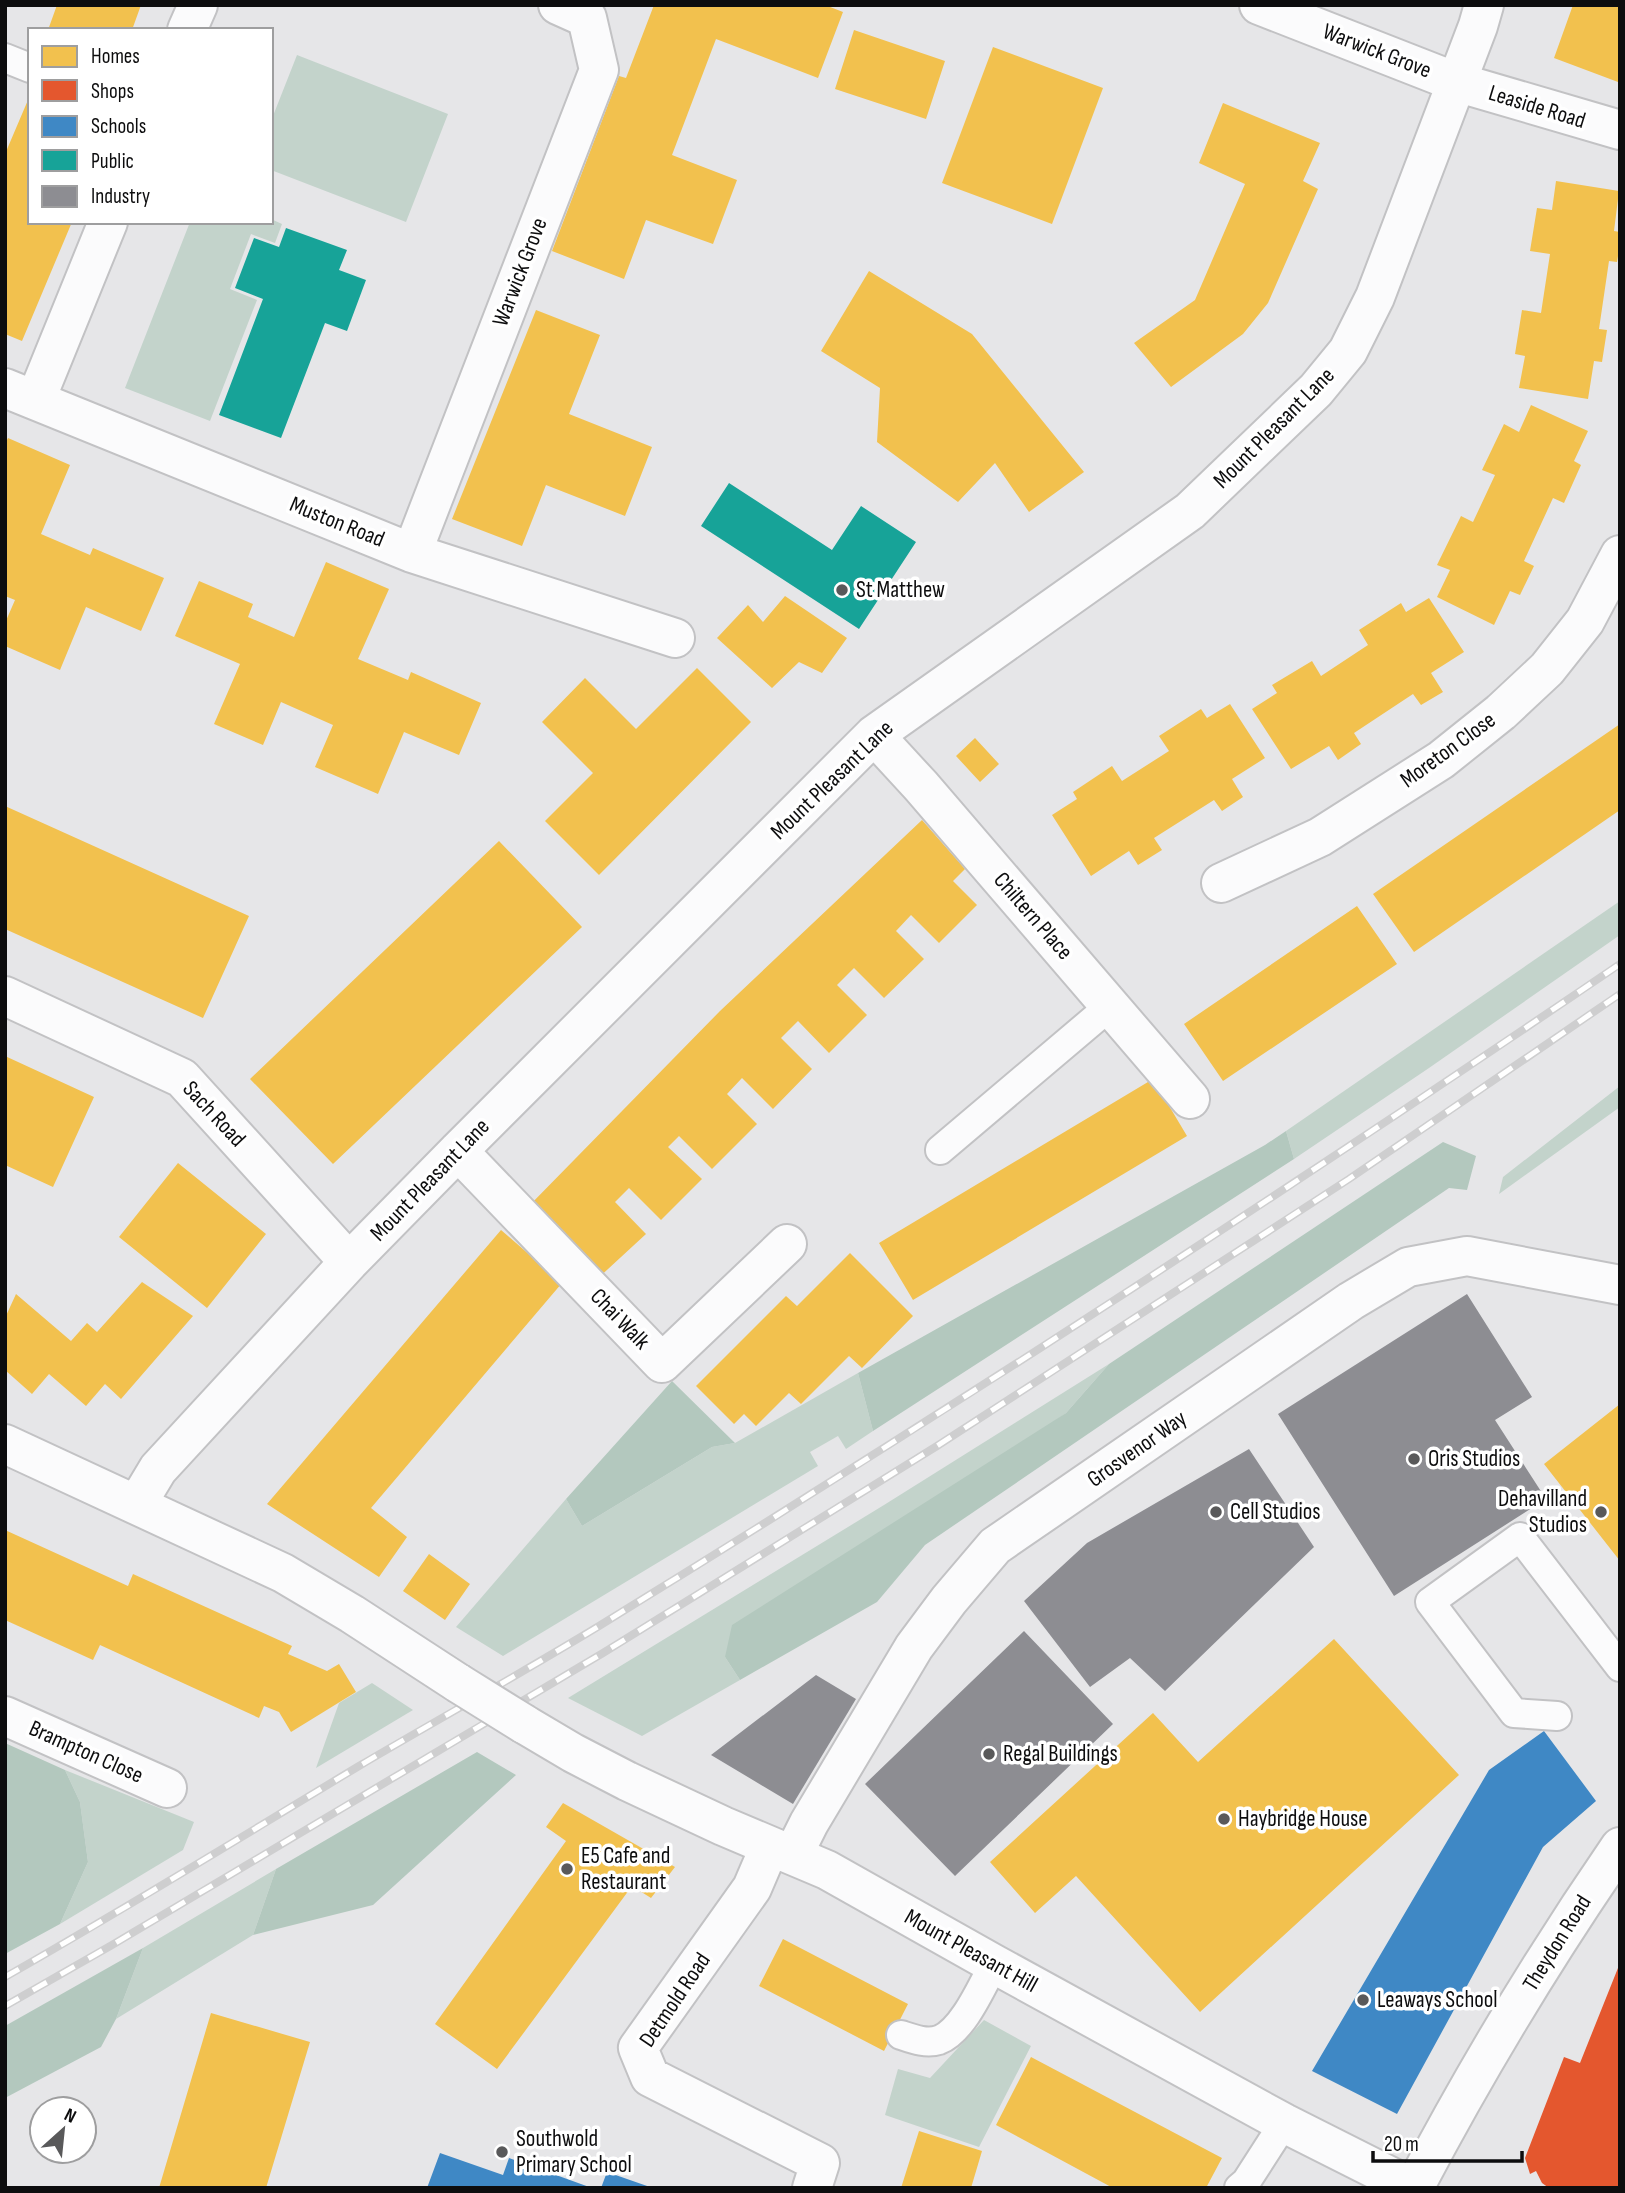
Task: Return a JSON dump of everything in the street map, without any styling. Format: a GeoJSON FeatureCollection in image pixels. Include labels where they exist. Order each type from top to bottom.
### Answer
{"type":"FeatureCollection","features":[{"type":"Feature","properties":{"kind":"street"},"geometry":{"type":"LineString","coordinates":[[188,28],[198,5]]}},
{"type":"Feature","properties":{"kind":"street","name":"Warwick Grove"},"geometry":{"type":"LineString","coordinates":[[412,553],[599,70],[587,18],[558,5]]}},
{"type":"Feature","properties":{"kind":"street","name":"Warwick Grove"},"geometry":{"type":"LineString","coordinates":[[1259,5],[1455,82]]}},
{"type":"Feature","properties":{"kind":"street","name":"Mount Pleasant Lane"},"geometry":{"type":"LineString","coordinates":[[137,1504],[158,1469],[349,1262],[874,735],[1191,511],[1315,390],[1348,351],[1375,297],[1484,5]]}},
{"type":"Feature","properties":{"kind":"street","name":"Leaside Road"},"geometry":{"type":"LineString","coordinates":[[1455,82],[1620,130]]}},
{"type":"Feature","properties":{"kind":"street"},"geometry":{"type":"LineString","coordinates":[[20,394],[107,224]]}},
{"type":"Feature","properties":{"kind":"street","name":"Muston Road"},"geometry":{"type":"LineString","coordinates":[[20,394],[412,553],[675,638]]}},
{"type":"Feature","properties":{"kind":"street","name":"Moreton Close"},"geometry":{"type":"LineString","coordinates":[[1221,883],[1320,837],[1441,760],[1490,720],[1547,669],[1585,621],[1620,555]]}},
{"type":"Feature","properties":{"kind":"street","name":"Chiltern Place"},"geometry":{"type":"LineString","coordinates":[[874,735],[1190,1099]]}},
{"type":"Feature","properties":{"kind":"street","name":"Sach Road"},"geometry":{"type":"LineString","coordinates":[[5,996],[182,1078],[349,1262]]}},
{"type":"Feature","properties":{"kind":"street","name":"Chai Walk"},"geometry":{"type":"LineString","coordinates":[[458,1151],[662,1363],[787,1244]]}},
{"type":"Feature","properties":{"kind":"street","name":"Grosvenor Way"},"geometry":{"type":"LineString","coordinates":[[782,1851],[809,1823],[914,1647],[948,1600],[995,1546],[1339,1309],[1408,1268],[1467,1256],[1620,1284]]}},
{"type":"Feature","properties":{"kind":"street"},"geometry":{"type":"LineString","coordinates":[[5,1444],[137,1504]]}},
{"type":"Feature","properties":{"kind":"street","name":"Mount Pleasant Hill"},"geometry":{"type":"LineString","coordinates":[[137,1504],[294,1579],[573,1753],[627,1781],[827,1870],[1284,2123],[1414,2188]]}},
{"type":"Feature","properties":{"kind":"street","name":"Brampton Close"},"geometry":{"type":"LineString","coordinates":[[5,1716],[167,1788]]}},
{"type":"Feature","properties":{"kind":"street","name":"Theydon Road"},"geometry":{"type":"LineString","coordinates":[[1414,2188],[1537,1972],[1620,1847]]}},
{"type":"Feature","properties":{"kind":"street","name":"Detmold Road"},"geometry":{"type":"LineString","coordinates":[[782,1851],[752,1888],[638,2048],[650,2077],[820,2163],[812,2188]]}},
{"type":"Feature","properties":{"kind":"lane"},"geometry":{"type":"LineString","coordinates":[[5,58],[28,67]]}},
{"type":"Feature","properties":{"kind":"lane"},"geometry":{"type":"LineString","coordinates":[[940,1150],[1110,1006]]}},
{"type":"Feature","properties":{"kind":"lane"},"geometry":{"type":"LineString","coordinates":[[1557,1716],[1514,1713],[1430,1602],[1520,1537],[1620,1667]]}},
{"type":"Feature","properties":{"kind":"lane"},"geometry":{"type":"LineString","coordinates":[[901,2035],[920,2042],[939,2039],[960,2024],[995,1964]]}},
{"type":"Feature","properties":{"kind":"lane"},"geometry":{"type":"LineString","coordinates":[[1239,2188],[1284,2123]]}},
{"type":"Feature","properties":{"kind":"shaded area"},"geometry":{"type":"Polygon","coordinates":[[[297,55],[448,114],[406,222],[273,171],[273,116],[297,55]]]}},
{"type":"Feature","properties":{"kind":"shaded area"},"geometry":{"type":"Polygon","coordinates":[[[273,220],[282,224],[275,243],[251,234],[230,289],[257,300],[210,421],[125,388],[189,224],[273,224],[273,220]]]}},
{"type":"Feature","properties":{"kind":"shaded area"},"geometry":{"type":"Polygon","coordinates":[[[1620,901],[1620,935],[1294,1159],[1286,1131],[1620,901]]]}},
{"type":"Feature","properties":{"kind":"shaded area"},"geometry":{"type":"Polygon","coordinates":[[[1620,1086],[1620,1107],[1499,1194],[1503,1177],[1620,1086]]]}},
{"type":"Feature","properties":{"kind":"shaded area"},"geometry":{"type":"Polygon","coordinates":[[[1109,1364],[1066,1413],[725,1657],[740,1680],[642,1736],[568,1698],[884,1505],[1109,1364]]]}},
{"type":"Feature","properties":{"kind":"shaded area"},"geometry":{"type":"Polygon","coordinates":[[[858,1373],[873,1431],[846,1449],[838,1436],[810,1452],[818,1466],[503,1656],[456,1627],[566,1499],[582,1526],[712,1447],[735,1443],[858,1373]]]}},
{"type":"Feature","properties":{"kind":"shaded area"},"geometry":{"type":"Polygon","coordinates":[[[372,1683],[413,1710],[316,1768],[339,1703],[372,1683]]]}},
{"type":"Feature","properties":{"kind":"shaded area"},"geometry":{"type":"Polygon","coordinates":[[[65,1770],[194,1822],[183,1850],[60,1924],[88,1862],[80,1802],[65,1770]]]}},
{"type":"Feature","properties":{"kind":"shaded area"},"geometry":{"type":"Polygon","coordinates":[[[276,1869],[253,1935],[116,2019],[143,1948],[276,1869]]]}},
{"type":"Feature","properties":{"kind":"shaded area"},"geometry":{"type":"Polygon","coordinates":[[[984,2020],[1031,2046],[979,2147],[885,2115],[898,2069],[930,2078],[984,2020]]]}},
{"type":"Feature","properties":{"kind":"green space"},"geometry":{"type":"Polygon","coordinates":[[[1286,1131],[1294,1159],[873,1431],[858,1373],[1286,1131]]]}},
{"type":"Feature","properties":{"kind":"green space"},"geometry":{"type":"Polygon","coordinates":[[[1443,1142],[1476,1156],[1467,1190],[1449,1188],[925,1545],[877,1602],[740,1680],[725,1657],[732,1625],[1066,1413],[1109,1364],[1443,1142]]]}},
{"type":"Feature","properties":{"kind":"green space"},"geometry":{"type":"Polygon","coordinates":[[[672,1381],[735,1443],[712,1447],[582,1526],[566,1499],[672,1381]]]}},
{"type":"Feature","properties":{"kind":"green space"},"geometry":{"type":"Polygon","coordinates":[[[5,1743],[65,1770],[80,1802],[88,1862],[60,1924],[5,1954],[5,1743]]]}},
{"type":"Feature","properties":{"kind":"green space"},"geometry":{"type":"Polygon","coordinates":[[[477,1752],[516,1775],[373,1905],[253,1935],[276,1869],[477,1752]]]}},
{"type":"Feature","properties":{"kind":"green space"},"geometry":{"type":"Polygon","coordinates":[[[143,1948],[116,2019],[101,2047],[5,2098],[5,2026],[143,1948]]]}},
{"type":"Feature","properties":{"kind":"building: Homes"},"geometry":{"type":"Polygon","coordinates":[[[57,5],[141,5],[133,28],[49,28],[57,5]]]}},
{"type":"Feature","properties":{"kind":"building: Homes"},"geometry":{"type":"Polygon","coordinates":[[[654,5],[825,5],[843,12],[818,78],[716,39],[672,155],[737,180],[713,244],[646,220],[624,279],[552,251],[619,76],[626,78],[654,5]]]}},
{"type":"Feature","properties":{"kind":"building: Homes"},"geometry":{"type":"Polygon","coordinates":[[[1573,5],[1620,5],[1618,82],[1554,58],[1573,5]]]}},
{"type":"Feature","properties":{"kind":"building: Homes"},"geometry":{"type":"Polygon","coordinates":[[[854,30],[945,61],[926,119],[835,89],[854,30]]]}},
{"type":"Feature","properties":{"kind":"building: Homes"},"geometry":{"type":"Polygon","coordinates":[[[993,47],[1103,88],[1052,224],[942,183],[993,47]]]}},
{"type":"Feature","properties":{"kind":"building: Homes"},"geometry":{"type":"Polygon","coordinates":[[[28,100],[28,224],[71,224],[22,341],[5,334],[5,154],[28,100]]]}},
{"type":"Feature","properties":{"kind":"building: Homes"},"geometry":{"type":"Polygon","coordinates":[[[1223,103],[1320,143],[1303,181],[1318,189],[1268,303],[1243,334],[1171,387],[1134,343],[1195,300],[1245,184],[1199,163],[1223,103]]]}},
{"type":"Feature","properties":{"kind":"building: Homes"},"geometry":{"type":"Polygon","coordinates":[[[1556,181],[1619,191],[1614,231],[1620,232],[1620,244],[1617,262],[1609,261],[1599,329],[1607,330],[1602,362],[1594,361],[1588,399],[1519,388],[1525,356],[1515,354],[1522,310],[1541,313],[1550,254],[1530,251],[1537,208],[1552,210],[1556,181]]]}},
{"type":"Feature","properties":{"kind":"building: Homes"},"geometry":{"type":"Polygon","coordinates":[[[869,271],[972,334],[1084,472],[1029,512],[995,463],[958,502],[877,442],[880,388],[821,351],[869,271]]]}},
{"type":"Feature","properties":{"kind":"building: Homes"},"geometry":{"type":"Polygon","coordinates":[[[536,310],[600,335],[569,414],[652,447],[625,516],[546,485],[522,546],[452,519],[536,310]]]}},
{"type":"Feature","properties":{"kind":"building: Homes"},"geometry":{"type":"Polygon","coordinates":[[[1531,405],[1588,431],[1574,461],[1581,465],[1564,503],[1553,498],[1524,561],[1534,566],[1520,595],[1510,591],[1494,625],[1437,597],[1450,570],[1437,565],[1461,516],[1473,522],[1495,475],[1482,470],[1504,424],[1519,432],[1531,405]]]}},
{"type":"Feature","properties":{"kind":"building: Homes"},"geometry":{"type":"Polygon","coordinates":[[[8,438],[70,465],[41,534],[90,555],[93,548],[164,578],[141,631],[86,607],[60,670],[5,646],[5,623],[15,600],[5,596],[5,444],[8,438]]]}},
{"type":"Feature","properties":{"kind":"building: Homes"},"geometry":{"type":"Polygon","coordinates":[[[326,562],[389,589],[358,659],[408,680],[411,672],[481,703],[459,755],[404,732],[378,794],[315,767],[333,725],[281,702],[263,745],[214,724],[240,664],[175,636],[199,581],[253,604],[248,617],[294,637],[326,562]]]}},
{"type":"Feature","properties":{"kind":"building: Homes"},"geometry":{"type":"Polygon","coordinates":[[[785,596],[847,638],[822,673],[799,662],[772,688],[717,638],[748,605],[763,622],[785,596]]]}},
{"type":"Feature","properties":{"kind":"building: Homes"},"geometry":{"type":"Polygon","coordinates":[[[1429,598],[1464,652],[1431,673],[1443,692],[1421,705],[1413,694],[1354,733],[1361,744],[1338,760],[1329,746],[1291,769],[1252,709],[1277,693],[1272,685],[1312,661],[1321,676],[1368,645],[1359,630],[1401,603],[1406,612],[1429,598]]]}},
{"type":"Feature","properties":{"kind":"building: Homes"},"geometry":{"type":"Polygon","coordinates":[[[697,668],[751,722],[599,875],[545,821],[593,773],[542,722],[585,678],[636,729],[697,668]]]}},
{"type":"Feature","properties":{"kind":"building: Homes"},"geometry":{"type":"Polygon","coordinates":[[[1230,704],[1265,758],[1232,779],[1243,797],[1222,811],[1214,800],[1154,838],[1162,850],[1138,865],[1129,851],[1091,876],[1052,815],[1077,799],[1073,792],[1112,766],[1122,781],[1169,751],[1159,736],[1201,709],[1207,718],[1230,704]]]}},
{"type":"Feature","properties":{"kind":"building: Homes"},"geometry":{"type":"Polygon","coordinates":[[[1620,724],[1620,810],[1414,952],[1373,894],[1620,724]]]}},
{"type":"Feature","properties":{"kind":"building: Homes"},"geometry":{"type":"Polygon","coordinates":[[[975,738],[999,764],[980,782],[956,756],[975,738]]]}},
{"type":"Feature","properties":{"kind":"building: Homes"},"geometry":{"type":"Polygon","coordinates":[[[5,806],[249,916],[203,1018],[5,929],[5,806]]]}},
{"type":"Feature","properties":{"kind":"building: Homes"},"geometry":{"type":"Polygon","coordinates":[[[922,820],[965,869],[953,881],[977,905],[939,943],[911,915],[896,931],[924,959],[884,998],[854,968],[837,985],[867,1015],[829,1053],[798,1021],[781,1038],[812,1069],[773,1109],[742,1078],[727,1094],[757,1124],[712,1169],[679,1136],[668,1147],[702,1179],[661,1220],[629,1188],[615,1202],[646,1234],[595,1281],[526,1209],[720,1011],[922,820]]]}},
{"type":"Feature","properties":{"kind":"building: Homes"},"geometry":{"type":"Polygon","coordinates":[[[499,841],[582,927],[333,1164],[250,1079],[499,841]]]}},
{"type":"Feature","properties":{"kind":"building: Homes"},"geometry":{"type":"Polygon","coordinates":[[[1357,906],[1397,964],[1223,1081],[1184,1024],[1357,906]]]}},
{"type":"Feature","properties":{"kind":"building: Homes"},"geometry":{"type":"Polygon","coordinates":[[[5,1056],[94,1097],[53,1187],[5,1165],[5,1056]]]}},
{"type":"Feature","properties":{"kind":"building: Homes"},"geometry":{"type":"Polygon","coordinates":[[[1153,1079],[1187,1136],[913,1300],[879,1243],[1153,1079]]]}},
{"type":"Feature","properties":{"kind":"building: Homes"},"geometry":{"type":"Polygon","coordinates":[[[178,1163],[266,1234],[207,1308],[119,1237],[178,1163]]]}},
{"type":"Feature","properties":{"kind":"building: Homes"},"geometry":{"type":"Polygon","coordinates":[[[501,1230],[562,1283],[371,1508],[407,1537],[379,1577],[267,1504],[501,1230]]]}},
{"type":"Feature","properties":{"kind":"building: Homes"},"geometry":{"type":"Polygon","coordinates":[[[850,1253],[913,1316],[862,1368],[849,1356],[801,1404],[789,1393],[756,1426],[744,1414],[734,1424],[696,1386],[786,1296],[797,1306],[850,1253]]]}},
{"type":"Feature","properties":{"kind":"building: Homes"},"geometry":{"type":"Polygon","coordinates":[[[142,1282],[193,1316],[121,1399],[105,1384],[86,1406],[49,1374],[32,1394],[5,1370],[5,1318],[16,1294],[71,1341],[87,1323],[97,1332],[142,1282]]]}},
{"type":"Feature","properties":{"kind":"building: Homes","name":"Dehavilland Studios"},"geometry":{"type":"Polygon","coordinates":[[[1620,1404],[1620,1561],[1544,1464],[1620,1404]]]}},
{"type":"Feature","properties":{"kind":"building: Homes"},"geometry":{"type":"Polygon","coordinates":[[[5,1530],[128,1586],[133,1574],[292,1646],[288,1654],[327,1671],[339,1664],[356,1692],[291,1732],[279,1712],[264,1706],[259,1718],[100,1645],[93,1660],[5,1620],[5,1530]]]}},
{"type":"Feature","properties":{"kind":"building: Homes"},"geometry":{"type":"Polygon","coordinates":[[[429,1554],[470,1584],[445,1620],[403,1591],[429,1554]]]}},
{"type":"Feature","properties":{"kind":"building: Homes","name":"Haybridge House"},"geometry":{"type":"Polygon","coordinates":[[[1334,1639],[1459,1775],[1200,2012],[1076,1876],[1035,1913],[990,1862],[1153,1713],[1198,1762],[1334,1639]]]}},
{"type":"Feature","properties":{"kind":"building: Homes"},"geometry":{"type":"Polygon","coordinates":[[[563,1803],[675,1867],[651,1898],[632,1886],[497,2069],[435,2024],[566,1841],[546,1827],[563,1803]]]}},
{"type":"Feature","properties":{"kind":"building: Homes"},"geometry":{"type":"Polygon","coordinates":[[[783,1939],[908,2004],[884,2051],[759,1986],[783,1939]]]}},
{"type":"Feature","properties":{"kind":"building: Homes"},"geometry":{"type":"Polygon","coordinates":[[[211,2013],[310,2042],[266,2188],[159,2188],[211,2013]]]}},
{"type":"Feature","properties":{"kind":"building: Homes"},"geometry":{"type":"Polygon","coordinates":[[[1031,2057],[1222,2158],[1206,2188],[1113,2188],[996,2125],[1031,2057]]]}},
{"type":"Feature","properties":{"kind":"building: Homes"},"geometry":{"type":"Polygon","coordinates":[[[919,2131],[982,2151],[971,2188],[901,2188],[919,2131]]]}},
{"type":"Feature","properties":{"kind":"building: Shops"},"geometry":{"type":"Polygon","coordinates":[[[1620,1963],[1620,2188],[1549,2188],[1542,2183],[1536,2171],[1530,2174],[1525,2158],[1564,2057],[1580,2063],[1620,1963]]]}},
{"type":"Feature","properties":{"kind":"building: Schools"},"geometry":{"type":"Polygon","coordinates":[[[1544,1731],[1596,1801],[1543,1847],[1397,2114],[1312,2071],[1489,1770],[1544,1731]]]}},
{"type":"Feature","properties":{"kind":"building: Schools"},"geometry":{"type":"Polygon","coordinates":[[[440,2153],[503,2175],[509,2158],[592,2188],[427,2188],[440,2153]]]}},
{"type":"Feature","properties":{"kind":"building: Schools"},"geometry":{"type":"Polygon","coordinates":[[[607,2172],[650,2187],[650,2188],[601,2188],[607,2172]]]}},
{"type":"Feature","properties":{"kind":"building: Public"},"geometry":{"type":"Polygon","coordinates":[[[286,228],[347,250],[339,270],[366,280],[347,331],[325,323],[281,438],[219,415],[263,299],[235,288],[254,238],[279,247],[286,228]]]}},
{"type":"Feature","properties":{"kind":"building: Public","name":"St Matthew"},"geometry":{"type":"Polygon","coordinates":[[[729,483],[832,550],[861,506],[916,542],[859,629],[701,526],[729,483]]]}},
{"type":"Feature","properties":{"kind":"building: Industry","name":"Oris Studios"},"geometry":{"type":"Polygon","coordinates":[[[1467,1294],[1532,1397],[1495,1420],[1546,1499],[1394,1596],[1278,1414],[1467,1294]]]}},
{"type":"Feature","properties":{"kind":"building: Industry"},"geometry":{"type":"Polygon","coordinates":[[[1249,1449],[1314,1547],[1165,1691],[1130,1658],[1090,1687],[1024,1601],[1087,1543],[1249,1449]]]}},
{"type":"Feature","properties":{"kind":"building: Industry","name":"Regal Buildings"},"geometry":{"type":"Polygon","coordinates":[[[1024,1631],[1113,1724],[955,1876],[865,1784],[1024,1631]]]}},
{"type":"Feature","properties":{"kind":"building: Industry"},"geometry":{"type":"Polygon","coordinates":[[[816,1675],[856,1699],[793,1804],[711,1755],[816,1675]]]}},
{"type":"Feature","properties":{"kind":"railway"},"geometry":{"type":"LineString","coordinates":[[5,1977],[569,1644],[728,1546],[1114,1301],[1620,964]]}},
{"type":"Feature","properties":{"kind":"railway"},"geometry":{"type":"LineString","coordinates":[[5,2006],[603,1653],[937,1446],[1349,1179],[1620,994]]}},
{"type":"Feature","properties":{"kind":"place","name":"St Matthew"},"geometry":{"type":"Point","coordinates":[842,590]}},
{"type":"Feature","properties":{"kind":"place","name":"Oris Studios"},"geometry":{"type":"Point","coordinates":[1414,1459]}},
{"type":"Feature","properties":{"kind":"place","name":"Cell Studios"},"geometry":{"type":"Point","coordinates":[1216,1512]}},
{"type":"Feature","properties":{"kind":"place","name":"Dehavilland Studios"},"geometry":{"type":"Point","coordinates":[1601,1512]}},
{"type":"Feature","properties":{"kind":"place","name":"Regal Buildings"},"geometry":{"type":"Point","coordinates":[989,1754]}},
{"type":"Feature","properties":{"kind":"place","name":"Haybridge House"},"geometry":{"type":"Point","coordinates":[1224,1819]}},
{"type":"Feature","properties":{"kind":"place","name":"E5 Cafe and Restaurant"},"geometry":{"type":"Point","coordinates":[567,1869]}},
{"type":"Feature","properties":{"kind":"place","name":"Leaways School"},"geometry":{"type":"Point","coordinates":[1363,2000]}},
{"type":"Feature","properties":{"kind":"place","name":"Southwold Primary School"},"geometry":{"type":"Point","coordinates":[502,2152]}}]}
